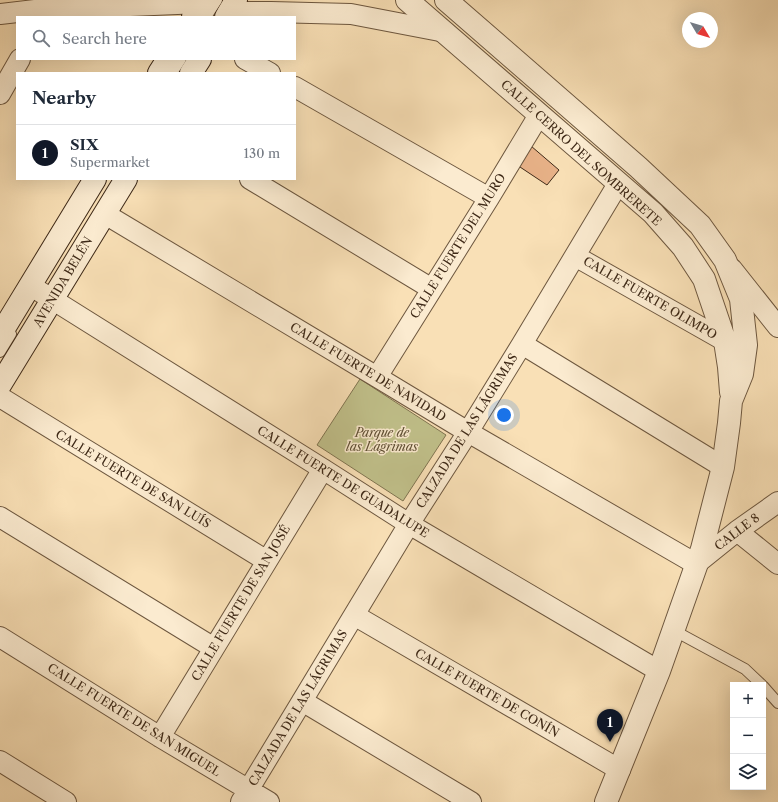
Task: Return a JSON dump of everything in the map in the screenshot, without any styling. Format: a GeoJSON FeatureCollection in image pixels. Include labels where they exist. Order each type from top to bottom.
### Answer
{"type":"FeatureCollection","features":[{"type":"Feature","properties":{"kind":"street","name":"CALLE CERRO DEL SOMBRERETE"},"geometry":{"type":"LineString","coordinates":[[407,0],[653,213],[683,247],[704,279],[726,341],[731,402],[729,423],[723,467],[702,549],[659,671],[606,802]]}},
{"type":"Feature","properties":{"kind":"street","name":"CALLE CERRO DEL SOMBRERETE"},"geometry":{"type":"LineString","coordinates":[[446,0],[638,167],[700,225],[725,260],[741,299],[746,346],[742,374],[731,402]]}},
{"type":"Feature","properties":{"kind":"street"},"geometry":{"type":"LineString","coordinates":[[0,14],[215,8],[271,12],[351,14],[445,32]]}},
{"type":"Feature","properties":{"kind":"street"},"geometry":{"type":"LineString","coordinates":[[0,94],[19,60]]}},
{"type":"Feature","properties":{"kind":"street"},"geometry":{"type":"LineString","coordinates":[[160,72],[167,60]]}},
{"type":"Feature","properties":{"kind":"street"},"geometry":{"type":"LineString","coordinates":[[192,72],[199,60]]}},
{"type":"Feature","properties":{"kind":"street"},"geometry":{"type":"LineString","coordinates":[[247,60],[268,72]]}},
{"type":"Feature","properties":{"kind":"street"},"geometry":{"type":"LineString","coordinates":[[296,89],[489,198]]}},
{"type":"Feature","properties":{"kind":"street","name":"CALLE FUERTE DEL MURO"},"geometry":{"type":"LineString","coordinates":[[377,377],[539,115]]}},
{"type":"Feature","properties":{"kind":"street","name":"AVENIDA BELÉN"},"geometry":{"type":"LineString","coordinates":[[0,385],[95,180]]}},
{"type":"Feature","properties":{"kind":"street","name":"AVENIDA BELÉN"},"geometry":{"type":"LineString","coordinates":[[0,335],[42,293],[96,213],[125,180]]}},
{"type":"Feature","properties":{"kind":"street"},"geometry":{"type":"LineString","coordinates":[[252,180],[432,289]]}},
{"type":"Feature","properties":{"kind":"street","name":"CALZADA DE LAS LÁGRIMAS"},"geometry":{"type":"LineString","coordinates":[[245,796],[409,524],[468,432],[618,184]]}},
{"type":"Feature","properties":{"kind":"street","name":"CALLE FUERTE DE NAVIDAD"},"geometry":{"type":"LineString","coordinates":[[96,213],[696,564]]}},
{"type":"Feature","properties":{"kind":"street","name":"CALLE FUERTE OLIMPO"},"geometry":{"type":"LineString","coordinates":[[575,256],[726,341]]}},
{"type":"Feature","properties":{"kind":"street"},"geometry":{"type":"LineString","coordinates":[[725,260],[778,327]]}},
{"type":"Feature","properties":{"kind":"street","name":"CALLE FUERTE DE GUADALUPE"},"geometry":{"type":"LineString","coordinates":[[42,293],[409,524],[659,671]]}},
{"type":"Feature","properties":{"kind":"street"},"geometry":{"type":"LineString","coordinates":[[522,344],[723,467]]}},
{"type":"Feature","properties":{"kind":"street","name":"CALLE FUERTE DE SAN LUÍS"},"geometry":{"type":"LineString","coordinates":[[0,397],[267,561]]}},
{"type":"Feature","properties":{"kind":"street","name":"CALLE FUERTE DE SAN JOSÉ"},"geometry":{"type":"LineString","coordinates":[[160,737],[322,468]]}},
{"type":"Feature","properties":{"kind":"street","name":"CALLE 8"},"geometry":{"type":"LineString","coordinates":[[696,564],[736,531],[778,502]]}},
{"type":"Feature","properties":{"kind":"street"},"geometry":{"type":"LineString","coordinates":[[0,517],[214,648]]}},
{"type":"Feature","properties":{"kind":"street"},"geometry":{"type":"LineString","coordinates":[[736,531],[778,564]]}},
{"type":"Feature","properties":{"kind":"street","name":"CALLE FUERTE DE CONÍN"},"geometry":{"type":"LineString","coordinates":[[354,615],[620,770]]}},
{"type":"Feature","properties":{"kind":"street","name":"CALLE FUERTE DE SAN MIGUEL"},"geometry":{"type":"LineString","coordinates":[[0,637],[160,737],[245,796],[269,802]]}},
{"type":"Feature","properties":{"kind":"street"},"geometry":{"type":"LineString","coordinates":[[302,701],[471,802]]}},
{"type":"Feature","properties":{"kind":"street"},"geometry":{"type":"LineString","coordinates":[[0,761],[66,802]]}},
{"type":"Feature","properties":{"kind":"lane"},"geometry":{"type":"LineString","coordinates":[[173,72],[179,60]]}},
{"type":"Feature","properties":{"kind":"lane"},"geometry":{"type":"LineString","coordinates":[[182,72],[189,60]]}},
{"type":"Feature","properties":{"kind":"lane"},"geometry":{"type":"LineString","coordinates":[[0,352],[42,293],[115,180]]}},
{"type":"Feature","properties":{"kind":"lane"},"geometry":{"type":"LineString","coordinates":[[0,369],[42,293]]}},
{"type":"Feature","properties":{"kind":"lane"},"geometry":{"type":"LineString","coordinates":[[673,630],[745,669],[758,682]]}},
{"type":"Feature","properties":{"kind":"lane"},"geometry":{"type":"LineString","coordinates":[[766,690],[778,703]]}},
{"type":"Feature","properties":{"kind":"green space","name":"Parque de las Lágrimas"},"geometry":{"type":"Polygon","coordinates":[[[360,379],[446,435],[403,501],[317,445],[360,379]]]}},
{"type":"Feature","properties":{"kind":"building"},"geometry":{"type":"Polygon","coordinates":[[[531,146],[559,170],[547,185],[517,165],[531,146]]]}},
{"type":"Feature","properties":{"kind":"place","name":"SIX"},"geometry":{"type":"Point","coordinates":[610,742]}}]}
